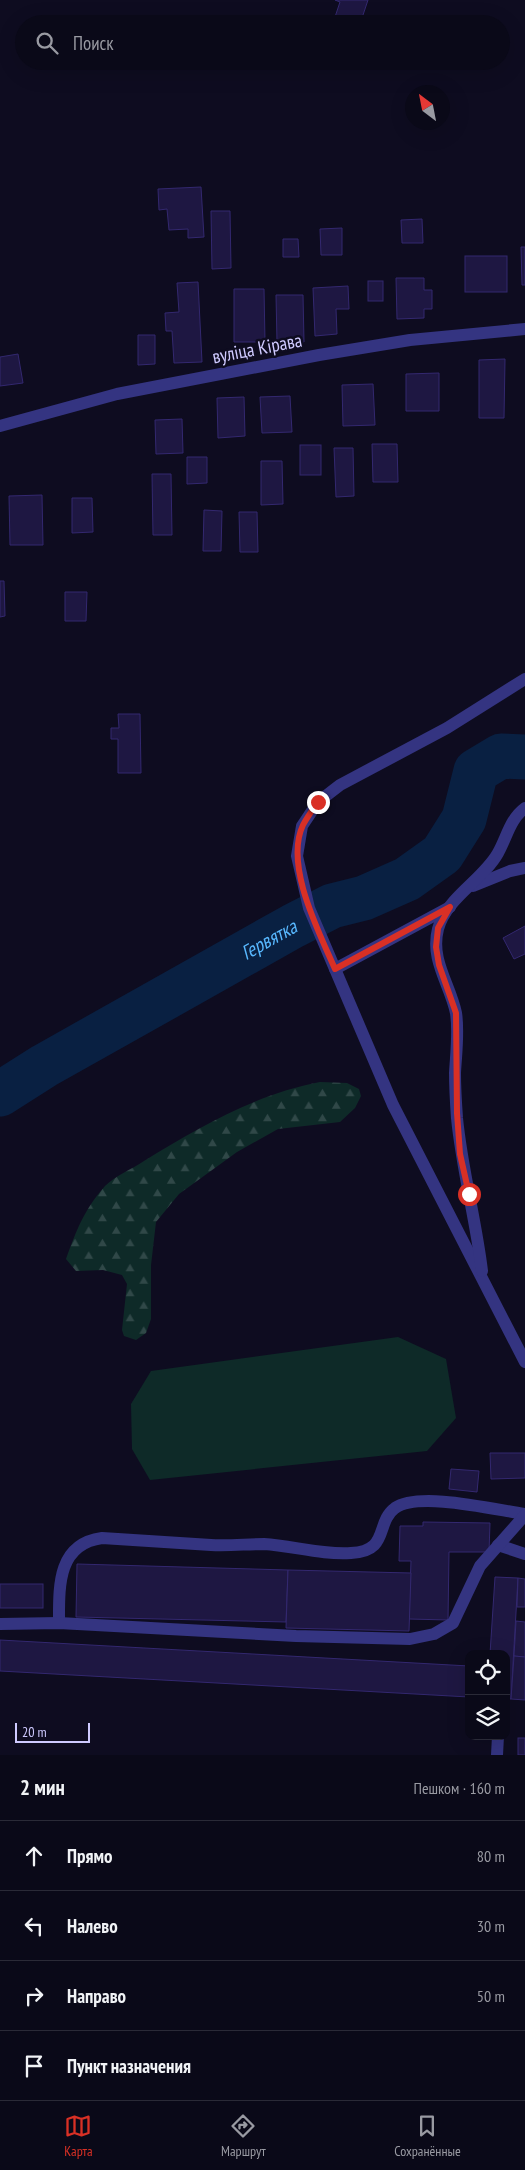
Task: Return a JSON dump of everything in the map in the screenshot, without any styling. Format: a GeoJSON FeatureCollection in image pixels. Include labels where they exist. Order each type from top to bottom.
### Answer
{"type":"FeatureCollection","features":[{"type":"Feature","properties":{"kind":"street","name":"вуліца Кірава"},"geometry":{"type":"LineString","coordinates":[[0,426],[117,394],[319,355],[410,340],[525,329]]}},
{"type":"Feature","properties":{"kind":"street"},"geometry":{"type":"LineString","coordinates":[[525,679],[447,728],[340,785],[318,802],[302,826],[297,856],[309,908],[393,1105],[525,1362]]}},
{"type":"Feature","properties":{"kind":"street"},"geometry":{"type":"LineString","coordinates":[[484,1281],[477,1230],[460,1154],[455,1076],[456,1013],[439,965],[436,947],[438,928],[450,907],[470,887],[498,853],[510,826],[525,808]]}},
{"type":"Feature","properties":{"kind":"street"},"geometry":{"type":"LineString","coordinates":[[470,887],[510,871],[525,868]]}},
{"type":"Feature","properties":{"kind":"street"},"geometry":{"type":"LineString","coordinates":[[335,969],[450,907]]}},
{"type":"Feature","properties":{"kind":"street"},"geometry":{"type":"LineString","coordinates":[[59,1623],[59,1586],[64,1568],[72,1553],[80,1544],[90,1539],[102,1538],[214,1545],[264,1544],[328,1553],[352,1553],[369,1549],[376,1544],[388,1516],[394,1509],[402,1505],[435,1501],[525,1514]]}},
{"type":"Feature","properties":{"kind":"street"},"geometry":{"type":"LineString","coordinates":[[0,1624],[59,1623],[296,1636],[410,1639],[434,1634],[453,1623],[480,1566],[525,1514]]}},
{"type":"Feature","properties":{"kind":"street"},"geometry":{"type":"LineString","coordinates":[[498,1545],[525,1554]]}},
{"type":"Feature","properties":{"kind":"street"},"geometry":{"type":"LineString","coordinates":[[497,1755],[498,1740]]}},
{"type":"Feature","properties":{"kind":"green space"},"geometry":{"type":"Polygon","coordinates":[[[320,1082],[347,1083],[359,1089],[361,1096],[355,1108],[340,1122],[278,1129],[237,1152],[179,1194],[156,1222],[151,1265],[151,1319],[146,1333],[136,1340],[124,1336],[122,1330],[127,1284],[122,1275],[103,1270],[76,1271],[66,1259],[82,1220],[98,1195],[109,1182],[185,1136],[228,1114],[296,1087],[320,1082]]]}},
{"type":"Feature","properties":{"kind":"green space"},"geometry":{"type":"Polygon","coordinates":[[[398,1337],[446,1359],[456,1418],[427,1451],[150,1480],[132,1449],[131,1404],[151,1371],[398,1337]]]}},
{"type":"Feature","properties":{"kind":"building"},"geometry":{"type":"Polygon","coordinates":[[[335,0],[368,0],[363,15],[336,15],[340,2],[335,0]]]}},
{"type":"Feature","properties":{"kind":"building"},"geometry":{"type":"Polygon","coordinates":[[[201,187],[204,237],[188,238],[188,229],[169,230],[167,209],[159,210],[158,189],[201,187]]]}},
{"type":"Feature","properties":{"kind":"building"},"geometry":{"type":"Polygon","coordinates":[[[211,211],[230,211],[231,268],[212,269],[211,211]]]}},
{"type":"Feature","properties":{"kind":"building"},"geometry":{"type":"Polygon","coordinates":[[[422,219],[423,243],[402,243],[401,220],[422,219]]]}},
{"type":"Feature","properties":{"kind":"building"},"geometry":{"type":"Polygon","coordinates":[[[342,228],[342,255],[321,255],[320,229],[342,228]]]}},
{"type":"Feature","properties":{"kind":"building"},"geometry":{"type":"Polygon","coordinates":[[[283,239],[298,239],[299,257],[283,257],[283,239]]]}},
{"type":"Feature","properties":{"kind":"building"},"geometry":{"type":"Polygon","coordinates":[[[521,247],[525,247],[525,285],[522,285],[521,247]]]}},
{"type":"Feature","properties":{"kind":"building"},"geometry":{"type":"Polygon","coordinates":[[[465,256],[507,256],[507,292],[465,292],[465,256]]]}},
{"type":"Feature","properties":{"kind":"building"},"geometry":{"type":"Polygon","coordinates":[[[396,278],[424,278],[424,290],[432,290],[432,309],[424,309],[424,318],[397,319],[396,278]]]}},
{"type":"Feature","properties":{"kind":"building"},"geometry":{"type":"Polygon","coordinates":[[[368,281],[383,281],[383,301],[368,301],[368,281]]]}},
{"type":"Feature","properties":{"kind":"building"},"geometry":{"type":"Polygon","coordinates":[[[198,282],[202,362],[174,363],[172,331],[166,331],[165,313],[179,312],[177,283],[198,282]]]}},
{"type":"Feature","properties":{"kind":"building"},"geometry":{"type":"Polygon","coordinates":[[[348,286],[349,309],[336,309],[337,334],[315,336],[313,288],[348,286]]]}},
{"type":"Feature","properties":{"kind":"building"},"geometry":{"type":"Polygon","coordinates":[[[234,289],[264,289],[265,342],[234,342],[234,289]]]}},
{"type":"Feature","properties":{"kind":"building"},"geometry":{"type":"Polygon","coordinates":[[[276,295],[303,295],[304,342],[277,342],[276,295]]]}},
{"type":"Feature","properties":{"kind":"building"},"geometry":{"type":"Polygon","coordinates":[[[138,335],[155,335],[155,364],[138,365],[138,335]]]}},
{"type":"Feature","properties":{"kind":"building"},"geometry":{"type":"Polygon","coordinates":[[[18,354],[23,383],[0,386],[0,357],[18,354]]]}},
{"type":"Feature","properties":{"kind":"building"},"geometry":{"type":"Polygon","coordinates":[[[505,359],[504,418],[479,418],[479,360],[505,359]]]}},
{"type":"Feature","properties":{"kind":"building"},"geometry":{"type":"Polygon","coordinates":[[[439,373],[439,411],[406,411],[406,374],[439,373]]]}},
{"type":"Feature","properties":{"kind":"building"},"geometry":{"type":"Polygon","coordinates":[[[373,384],[375,425],[343,426],[342,385],[373,384]]]}},
{"type":"Feature","properties":{"kind":"building"},"geometry":{"type":"Polygon","coordinates":[[[290,396],[292,432],[262,433],[260,397],[290,396]]]}},
{"type":"Feature","properties":{"kind":"building"},"geometry":{"type":"Polygon","coordinates":[[[244,397],[245,436],[218,438],[217,398],[244,397]]]}},
{"type":"Feature","properties":{"kind":"building"},"geometry":{"type":"Polygon","coordinates":[[[182,419],[183,453],[156,454],[155,420],[182,419]]]}},
{"type":"Feature","properties":{"kind":"building"},"geometry":{"type":"Polygon","coordinates":[[[372,444],[397,444],[398,482],[373,482],[372,444]]]}},
{"type":"Feature","properties":{"kind":"building"},"geometry":{"type":"Polygon","coordinates":[[[300,445],[321,445],[321,475],[300,475],[300,445]]]}},
{"type":"Feature","properties":{"kind":"building"},"geometry":{"type":"Polygon","coordinates":[[[334,448],[353,448],[354,496],[336,497],[334,448]]]}},
{"type":"Feature","properties":{"kind":"building"},"geometry":{"type":"Polygon","coordinates":[[[187,457],[207,457],[207,483],[187,484],[187,457]]]}},
{"type":"Feature","properties":{"kind":"building"},"geometry":{"type":"Polygon","coordinates":[[[261,461],[282,461],[283,504],[261,505],[261,461]]]}},
{"type":"Feature","properties":{"kind":"building"},"geometry":{"type":"Polygon","coordinates":[[[152,474],[171,474],[172,535],[153,535],[152,474]]]}},
{"type":"Feature","properties":{"kind":"building"},"geometry":{"type":"Polygon","coordinates":[[[42,495],[43,545],[10,545],[9,496],[42,495]]]}},
{"type":"Feature","properties":{"kind":"building"},"geometry":{"type":"Polygon","coordinates":[[[72,498],[92,498],[93,532],[72,533],[72,498]]]}},
{"type":"Feature","properties":{"kind":"building"},"geometry":{"type":"Polygon","coordinates":[[[204,510],[222,511],[221,551],[203,551],[204,510]]]}},
{"type":"Feature","properties":{"kind":"building"},"geometry":{"type":"Polygon","coordinates":[[[239,512],[257,512],[258,552],[240,552],[239,512]]]}},
{"type":"Feature","properties":{"kind":"building"},"geometry":{"type":"Polygon","coordinates":[[[0,581],[4,581],[5,616],[0,617],[0,581]]]}},
{"type":"Feature","properties":{"kind":"building"},"geometry":{"type":"Polygon","coordinates":[[[65,592],[87,592],[86,621],[65,621],[65,592]]]}},
{"type":"Feature","properties":{"kind":"building"},"geometry":{"type":"Polygon","coordinates":[[[118,714],[140,714],[141,773],[118,773],[118,739],[111,739],[111,728],[119,728],[118,714]]]}},
{"type":"Feature","properties":{"kind":"building"},"geometry":{"type":"Polygon","coordinates":[[[525,926],[525,954],[514,959],[503,938],[525,926]]]}},
{"type":"Feature","properties":{"kind":"building"},"geometry":{"type":"Polygon","coordinates":[[[490,1453],[525,1453],[525,1478],[491,1479],[490,1453]]]}},
{"type":"Feature","properties":{"kind":"building"},"geometry":{"type":"Polygon","coordinates":[[[451,1469],[479,1471],[477,1492],[449,1489],[451,1469]]]}},
{"type":"Feature","properties":{"kind":"building"},"geometry":{"type":"Polygon","coordinates":[[[423,1522],[490,1523],[489,1552],[449,1552],[448,1620],[409,1619],[411,1561],[399,1561],[400,1526],[423,1526],[423,1522]]]}},
{"type":"Feature","properties":{"kind":"building"},"geometry":{"type":"Polygon","coordinates":[[[77,1564],[288,1570],[286,1622],[76,1617],[77,1564]]]}},
{"type":"Feature","properties":{"kind":"building"},"geometry":{"type":"Polygon","coordinates":[[[288,1570],[411,1573],[409,1631],[286,1628],[288,1570]]]}},
{"type":"Feature","properties":{"kind":"building"},"geometry":{"type":"Polygon","coordinates":[[[495,1577],[518,1578],[511,1699],[510,1650],[490,1650],[495,1577]]]}},
{"type":"Feature","properties":{"kind":"building"},"geometry":{"type":"Polygon","coordinates":[[[518,1578],[525,1579],[525,1607],[517,1607],[518,1578]]]}},
{"type":"Feature","properties":{"kind":"building"},"geometry":{"type":"Polygon","coordinates":[[[0,1584],[43,1584],[43,1608],[0,1608],[0,1584]]]}},
{"type":"Feature","properties":{"kind":"building"},"geometry":{"type":"Polygon","coordinates":[[[516,1621],[525,1622],[525,1657],[514,1656],[516,1621]]]}},
{"type":"Feature","properties":{"kind":"building"},"geometry":{"type":"Polygon","coordinates":[[[0,1640],[465,1666],[465,1697],[0,1671],[0,1640]]]}},
{"type":"Feature","properties":{"kind":"building"},"geometry":{"type":"Polygon","coordinates":[[[514,1656],[525,1657],[525,1700],[511,1699],[514,1656]]]}},
{"type":"Feature","properties":{"kind":"building"},"geometry":{"type":"Polygon","coordinates":[[[518,1738],[525,1738],[525,1755],[518,1755],[518,1738]]]}},
{"type":"Feature","properties":{"kind":"waterway","name":"Гервятка"},"geometry":{"type":"LineString","coordinates":[[0,1094],[44,1066],[293,926],[332,906],[364,898],[407,879],[442,854],[464,819],[476,771],[501,756],[525,757]]}},
{"type":"Feature","properties":{"kind":"route"},"geometry":{"type":"LineString","coordinates":[[318,802],[302,826],[297,856],[302,887],[309,908],[335,969],[450,907],[438,928],[436,947],[439,965],[456,1013],[455,1076],[457,1113],[460,1154],[469,1194]]}}]}
